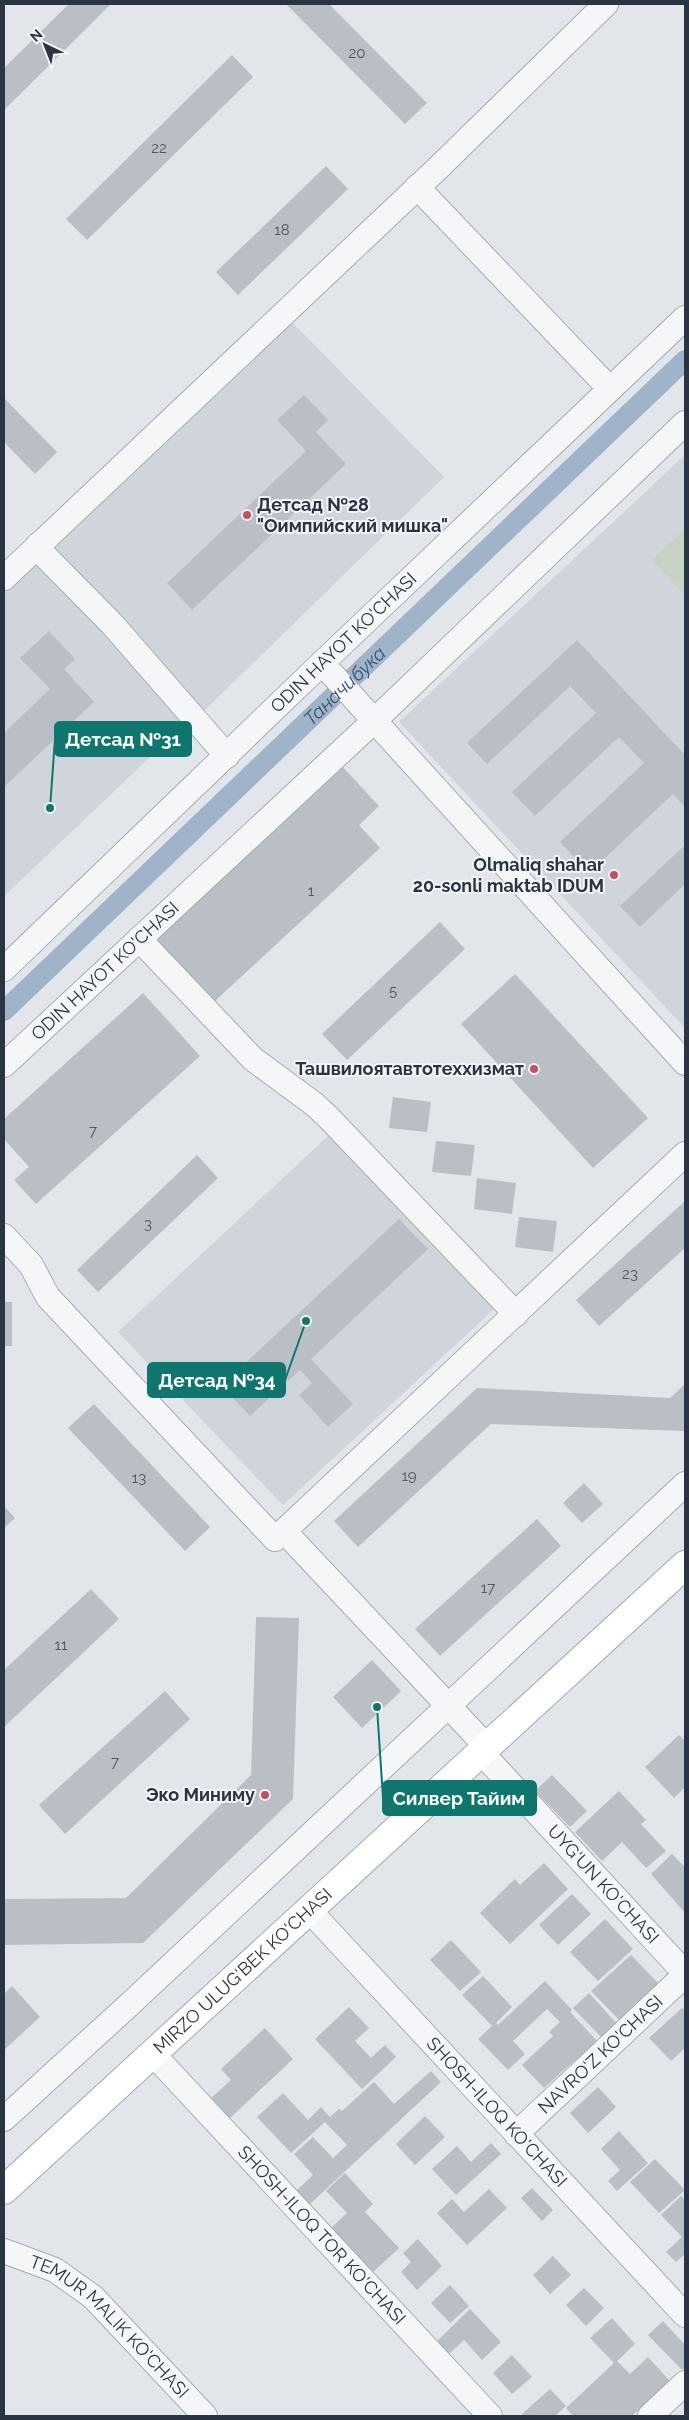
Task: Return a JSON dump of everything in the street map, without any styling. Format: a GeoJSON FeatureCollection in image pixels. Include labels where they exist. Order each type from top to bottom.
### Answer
{"type":"FeatureCollection","features":[{"type":"Feature","properties":{"kind":"main road","name":"MIRZO ULUG‘BEK KO'CHASI"},"geometry":{"type":"LineString","coordinates":[[4,2190],[685,1565]]}},
{"type":"Feature","properties":{"kind":"street"},"geometry":{"type":"LineString","coordinates":[[4,578],[418,187],[606,4]]}},
{"type":"Feature","properties":{"kind":"street"},"geometry":{"type":"LineString","coordinates":[[418,187],[610,389]]}},
{"type":"Feature","properties":{"kind":"street","name":"ODIN HAYOT KO'CHASI"},"geometry":{"type":"LineString","coordinates":[[4,970],[227,756],[326,667],[685,318]]}},
{"type":"Feature","properties":{"kind":"street","name":"ODIN HAYOT KO'CHASI"},"geometry":{"type":"LineString","coordinates":[[4,1065],[374,721],[685,423]]}},
{"type":"Feature","properties":{"kind":"street"},"geometry":{"type":"LineString","coordinates":[[38,545],[43,554],[113,625],[227,756]]}},
{"type":"Feature","properties":{"kind":"street"},"geometry":{"type":"LineString","coordinates":[[326,667],[685,1063]]}},
{"type":"Feature","properties":{"kind":"street"},"geometry":{"type":"LineString","coordinates":[[138,939],[253,1059],[314,1104],[516,1314],[685,1154]]}},
{"type":"Feature","properties":{"kind":"street"},"geometry":{"type":"LineString","coordinates":[[4,1236],[30,1265],[48,1297],[275,1539]]}},
{"type":"Feature","properties":{"kind":"street","name":"UYG‘UN KO'CHASI"},"geometry":{"type":"LineString","coordinates":[[516,1314],[284,1531],[447,1707],[685,1974]]}},
{"type":"Feature","properties":{"kind":"street"},"geometry":{"type":"LineString","coordinates":[[4,2119],[685,1484]]}},
{"type":"Feature","properties":{"kind":"street","name":"SHOSH-ILOQ KO'CHASI"},"geometry":{"type":"LineString","coordinates":[[309,1910],[685,2315]]}},
{"type":"Feature","properties":{"kind":"street","name":"NAVRO‘Z KO'CHASI"},"geometry":{"type":"LineString","coordinates":[[516,2134],[685,1974]]}},
{"type":"Feature","properties":{"kind":"street","name":"SHOSH-ILOQ TOR KO'CHASI"},"geometry":{"type":"LineString","coordinates":[[152,2053],[490,2416]]}},
{"type":"Feature","properties":{"kind":"street","name":"TEMUR MALIK KO'CHASI"},"geometry":{"type":"LineString","coordinates":[[4,2251],[55,2270],[93,2297],[205,2416]]}},
{"type":"Feature","properties":{"kind":"street"},"geometry":{"type":"LineString","coordinates":[[650,2416],[685,2383]]}},
{"type":"Feature","properties":{"kind":"shaded area","name":"Детсад №28 \"Оимпийский мишка\""},"geometry":{"type":"Polygon","coordinates":[[[289,319],[444,477],[204,711],[50,553],[289,319]]]}},
{"type":"Feature","properties":{"kind":"shaded area","name":"Olmaliq shahar 20-sonli maktab IDUM"},"geometry":{"type":"Polygon","coordinates":[[[685,455],[685,1028],[399,722],[685,455]]]}},
{"type":"Feature","properties":{"kind":"shaded area"},"geometry":{"type":"Polygon","coordinates":[[[39,560],[190,719],[4,896],[4,593],[39,560]]]}},
{"type":"Feature","properties":{"kind":"shaded area"},"geometry":{"type":"Polygon","coordinates":[[[329,1135],[494,1309],[283,1505],[118,1332],[329,1135]]]}},
{"type":"Feature","properties":{"kind":"green space"},"geometry":{"type":"Polygon","coordinates":[[[685,529],[685,595],[652,560],[685,529]]]}},
{"type":"Feature","properties":{"kind":"building"},"geometry":{"type":"Polygon","coordinates":[[[69,4],[111,4],[4,110],[4,68],[69,4]]]}},
{"type":"Feature","properties":{"kind":"building"},"geometry":{"type":"Polygon","coordinates":[[[286,4],[329,4],[427,103],[405,124],[286,4]]]}},
{"type":"Feature","properties":{"kind":"building"},"geometry":{"type":"Polygon","coordinates":[[[232,55],[253,77],[87,240],[66,219],[232,55]]]}},
{"type":"Feature","properties":{"kind":"building"},"geometry":{"type":"Polygon","coordinates":[[[326,166],[348,189],[238,295],[216,272],[326,166]]]}},
{"type":"Feature","properties":{"kind":"building"},"geometry":{"type":"Polygon","coordinates":[[[304,395],[328,420],[316,432],[346,464],[192,610],[167,583],[306,451],[277,420],[304,395]]]}},
{"type":"Feature","properties":{"kind":"building"},"geometry":{"type":"Polygon","coordinates":[[[4,398],[57,452],[35,474],[4,442],[4,398]]]}},
{"type":"Feature","properties":{"kind":"building"},"geometry":{"type":"Polygon","coordinates":[[[49,631],[75,659],[64,669],[94,702],[4,787],[4,733],[50,689],[20,658],[49,631]]]}},
{"type":"Feature","properties":{"kind":"building"},"geometry":{"type":"Polygon","coordinates":[[[577,640],[685,755],[685,807],[673,794],[589,873],[560,842],[644,763],[619,737],[535,816],[512,792],[596,713],[570,686],[487,764],[467,743],[577,640]]]}},
{"type":"Feature","properties":{"kind":"building"},"geometry":{"type":"Polygon","coordinates":[[[339,763],[379,806],[359,825],[380,848],[214,1002],[153,935],[339,763]]]}},
{"type":"Feature","properties":{"kind":"building"},"geometry":{"type":"Polygon","coordinates":[[[685,845],[685,884],[640,927],[620,906],[685,845]]]}},
{"type":"Feature","properties":{"kind":"building"},"geometry":{"type":"Polygon","coordinates":[[[440,922],[465,949],[347,1060],[322,1034],[440,922]]]}},
{"type":"Feature","properties":{"kind":"building"},"geometry":{"type":"Polygon","coordinates":[[[515,974],[648,1118],[593,1168],[461,1024],[515,974]]]}},
{"type":"Feature","properties":{"kind":"building"},"geometry":{"type":"Polygon","coordinates":[[[143,993],[200,1056],[36,1204],[14,1180],[29,1167],[4,1139],[4,1119],[143,993]]]}},
{"type":"Feature","properties":{"kind":"building"},"geometry":{"type":"Polygon","coordinates":[[[393,1097],[431,1102],[427,1132],[389,1128],[393,1097]]]}},
{"type":"Feature","properties":{"kind":"building"},"geometry":{"type":"Polygon","coordinates":[[[436,1141],[475,1145],[471,1176],[432,1172],[436,1141]]]}},
{"type":"Feature","properties":{"kind":"building"},"geometry":{"type":"Polygon","coordinates":[[[197,1155],[218,1178],[98,1292],[77,1270],[197,1155]]]}},
{"type":"Feature","properties":{"kind":"building"},"geometry":{"type":"Polygon","coordinates":[[[477,1178],[516,1183],[512,1214],[474,1209],[477,1178]]]}},
{"type":"Feature","properties":{"kind":"building"},"geometry":{"type":"Polygon","coordinates":[[[685,1201],[685,1248],[599,1326],[576,1300],[685,1201]]]}},
{"type":"Feature","properties":{"kind":"building"},"geometry":{"type":"Polygon","coordinates":[[[519,1217],[557,1221],[553,1252],[515,1247],[519,1217]]]}},
{"type":"Feature","properties":{"kind":"building"},"geometry":{"type":"Polygon","coordinates":[[[399,1219],[428,1249],[311,1359],[353,1404],[328,1427],[299,1395],[312,1383],[300,1370],[250,1416],[221,1386],[399,1219]]]}},
{"type":"Feature","properties":{"kind":"building"},"geometry":{"type":"Polygon","coordinates":[[[4,1302],[12,1302],[12,1346],[4,1346],[4,1302]]]}},
{"type":"Feature","properties":{"kind":"building"},"geometry":{"type":"Polygon","coordinates":[[[685,1384],[685,1429],[683,1431],[491,1424],[358,1547],[334,1521],[477,1388],[670,1398],[685,1384]]]}},
{"type":"Feature","properties":{"kind":"building"},"geometry":{"type":"Polygon","coordinates":[[[94,1404],[210,1527],[185,1551],[68,1428],[94,1404]]]}},
{"type":"Feature","properties":{"kind":"building"},"geometry":{"type":"Polygon","coordinates":[[[584,1483],[603,1504],[582,1523],[563,1503],[584,1483]]]}},
{"type":"Feature","properties":{"kind":"building"},"geometry":{"type":"Polygon","coordinates":[[[4,1506],[15,1518],[4,1528],[4,1506]]]}},
{"type":"Feature","properties":{"kind":"building"},"geometry":{"type":"Polygon","coordinates":[[[537,1519],[561,1546],[440,1656],[415,1629],[537,1519]]]}},
{"type":"Feature","properties":{"kind":"building"},"geometry":{"type":"Polygon","coordinates":[[[91,1589],[119,1619],[4,1727],[4,1670],[91,1589]]]}},
{"type":"Feature","properties":{"kind":"building"},"geometry":{"type":"Polygon","coordinates":[[[256,1617],[299,1618],[293,1799],[143,1943],[4,1945],[4,1899],[126,1898],[251,1775],[256,1617]]]}},
{"type":"Feature","properties":{"kind":"building"},"geometry":{"type":"Polygon","coordinates":[[[372,1660],[401,1691],[362,1728],[333,1697],[372,1660]]]}},
{"type":"Feature","properties":{"kind":"building"},"geometry":{"type":"Polygon","coordinates":[[[165,1691],[190,1719],[65,1834],[39,1805],[165,1691]]]}},
{"type":"Feature","properties":{"kind":"building"},"geometry":{"type":"Polygon","coordinates":[[[679,1735],[685,1741],[685,1787],[674,1798],[645,1767],[679,1735]]]}},
{"type":"Feature","properties":{"kind":"building"},"geometry":{"type":"Polygon","coordinates":[[[552,1775],[587,1811],[570,1827],[535,1791],[552,1775]]]}},
{"type":"Feature","properties":{"kind":"building"},"geometry":{"type":"Polygon","coordinates":[[[619,1791],[646,1820],[641,1824],[666,1851],[646,1868],[622,1842],[602,1861],[575,1832],[619,1791]]]}},
{"type":"Feature","properties":{"kind":"building"},"geometry":{"type":"Polygon","coordinates":[[[672,1854],[685,1867],[685,1913],[651,1874],[672,1854]]]}},
{"type":"Feature","properties":{"kind":"building"},"geometry":{"type":"Polygon","coordinates":[[[544,1863],[568,1889],[510,1944],[480,1913],[515,1879],[520,1885],[544,1863]]]}},
{"type":"Feature","properties":{"kind":"building"},"geometry":{"type":"Polygon","coordinates":[[[572,1894],[591,1914],[558,1945],[539,1925],[572,1894]]]}},
{"type":"Feature","properties":{"kind":"building"},"geometry":{"type":"Polygon","coordinates":[[[605,1919],[633,1949],[598,1981],[570,1952],[605,1919]]]}},
{"type":"Feature","properties":{"kind":"building"},"geometry":{"type":"Polygon","coordinates":[[[451,1940],[481,1972],[460,1991],[430,1960],[451,1940]]]}},
{"type":"Feature","properties":{"kind":"building"},"geometry":{"type":"Polygon","coordinates":[[[631,1955],[658,1983],[633,2006],[635,2008],[621,2022],[591,1991],[631,1955]]]}},
{"type":"Feature","properties":{"kind":"building"},"geometry":{"type":"Polygon","coordinates":[[[483,1976],[512,2007],[496,2023],[498,2025],[545,1981],[572,2010],[570,2012],[599,2043],[578,2063],[575,2060],[544,2088],[522,2065],[553,2036],[549,2032],[560,2022],[547,2009],[513,2041],[525,2054],[508,2070],[478,2039],[492,2026],[462,1995],[483,1976]]]}},
{"type":"Feature","properties":{"kind":"building"},"geometry":{"type":"Polygon","coordinates":[[[12,1986],[40,2017],[4,2050],[4,1994],[12,1986]]]}},
{"type":"Feature","properties":{"kind":"building"},"geometry":{"type":"Polygon","coordinates":[[[589,1993],[618,2025],[603,2039],[573,2008],[589,1993]]]}},
{"type":"Feature","properties":{"kind":"building"},"geometry":{"type":"Polygon","coordinates":[[[349,2007],[369,2028],[355,2041],[371,2058],[385,2045],[396,2057],[362,2089],[315,2039],[349,2007]]]}},
{"type":"Feature","properties":{"kind":"building"},"geometry":{"type":"Polygon","coordinates":[[[682,2008],[685,2011],[685,2048],[671,2061],[649,2038],[682,2008]]]}},
{"type":"Feature","properties":{"kind":"building"},"geometry":{"type":"Polygon","coordinates":[[[265,2028],[293,2059],[230,2118],[211,2098],[231,2080],[221,2069],[265,2028]]]}},
{"type":"Feature","properties":{"kind":"building"},"geometry":{"type":"Polygon","coordinates":[[[431,2071],[441,2082],[309,2205],[296,2191],[313,2175],[294,2154],[313,2137],[333,2158],[347,2145],[325,2122],[291,2153],[257,2117],[283,2093],[308,2120],[321,2107],[330,2117],[339,2109],[342,2111],[374,2082],[394,2104],[431,2071]]]}},
{"type":"Feature","properties":{"kind":"building"},"geometry":{"type":"Polygon","coordinates":[[[598,2087],[616,2107],[588,2133],[570,2113],[598,2087]]]}},
{"type":"Feature","properties":{"kind":"building"},"geometry":{"type":"Polygon","coordinates":[[[425,2116],[445,2137],[415,2165],[396,2144],[425,2116]]]}},
{"type":"Feature","properties":{"kind":"building"},"geometry":{"type":"Polygon","coordinates":[[[619,2131],[648,2163],[617,2191],[608,2181],[620,2170],[601,2149],[619,2131]]]}},
{"type":"Feature","properties":{"kind":"building"},"geometry":{"type":"Polygon","coordinates":[[[491,2143],[501,2154],[456,2195],[432,2169],[457,2146],[471,2162],[491,2143]]]}},
{"type":"Feature","properties":{"kind":"building"},"geometry":{"type":"Polygon","coordinates":[[[655,2159],[685,2190],[659,2213],[630,2182],[655,2159]]]}},
{"type":"Feature","properties":{"kind":"building"},"geometry":{"type":"Polygon","coordinates":[[[345,2173],[373,2204],[365,2212],[399,2248],[372,2273],[331,2228],[347,2213],[326,2191],[345,2173]]]}},
{"type":"Feature","properties":{"kind":"building"},"geometry":{"type":"Polygon","coordinates":[[[532,2188],[553,2210],[542,2221],[521,2198],[532,2188]]]}},
{"type":"Feature","properties":{"kind":"building"},"geometry":{"type":"Polygon","coordinates":[[[489,2189],[507,2208],[467,2245],[437,2213],[452,2199],[464,2212],[489,2189]]]}},
{"type":"Feature","properties":{"kind":"building"},"geometry":{"type":"Polygon","coordinates":[[[681,2196],[685,2200],[685,2254],[676,2262],[666,2252],[682,2237],[661,2215],[681,2196]]]}},
{"type":"Feature","properties":{"kind":"building"},"geometry":{"type":"Polygon","coordinates":[[[418,2239],[442,2266],[417,2290],[401,2272],[411,2262],[403,2253],[418,2239]]]}},
{"type":"Feature","properties":{"kind":"building"},"geometry":{"type":"Polygon","coordinates":[[[553,2256],[571,2275],[550,2294],[533,2275],[553,2256]]]}},
{"type":"Feature","properties":{"kind":"building"},"geometry":{"type":"Polygon","coordinates":[[[450,2285],[469,2306],[450,2323],[431,2303],[450,2285]]]}},
{"type":"Feature","properties":{"kind":"building"},"geometry":{"type":"Polygon","coordinates":[[[584,2288],[604,2308],[586,2326],[566,2305],[584,2288]]]}},
{"type":"Feature","properties":{"kind":"building"},"geometry":{"type":"Polygon","coordinates":[[[470,2309],[501,2342],[482,2360],[464,2340],[448,2355],[436,2342],[470,2309]]]}},
{"type":"Feature","properties":{"kind":"building"},"geometry":{"type":"Polygon","coordinates":[[[612,2318],[635,2344],[617,2361],[630,2374],[648,2357],[670,2381],[632,2416],[573,2416],[566,2408],[614,2363],[590,2338],[612,2318]]]}},
{"type":"Feature","properties":{"kind":"building"},"geometry":{"type":"Polygon","coordinates":[[[663,2321],[685,2345],[685,2367],[682,2370],[648,2335],[663,2321]]]}},
{"type":"Feature","properties":{"kind":"building"},"geometry":{"type":"Polygon","coordinates":[[[512,2355],[532,2377],[512,2394],[493,2373],[512,2355]]]}},
{"type":"Feature","properties":{"kind":"building"},"geometry":{"type":"Polygon","coordinates":[[[550,2389],[566,2406],[555,2416],[524,2416],[522,2414],[550,2389]]]}},
{"type":"Feature","properties":{"kind":"waterway","name":"Таначибука"},"geometry":{"type":"LineString","coordinates":[[4,1011],[685,360]]}},
{"type":"Feature","properties":{"kind":"place","name":"Детсад №28 \"Оимпийский мишка\""},"geometry":{"type":"Point","coordinates":[247,515]}},
{"type":"Feature","properties":{"kind":"place","name":"Детсад №31"},"geometry":{"type":"Point","coordinates":[50,808]}},
{"type":"Feature","properties":{"kind":"place","name":"Olmaliq shahar 20-sonli maktab IDUM"},"geometry":{"type":"Point","coordinates":[614,875]}},
{"type":"Feature","properties":{"kind":"place","name":"Ташвилоятавтотеххизмат"},"geometry":{"type":"Point","coordinates":[534,1069]}},
{"type":"Feature","properties":{"kind":"place","name":"Детсад №34"},"geometry":{"type":"Point","coordinates":[306,1321]}},
{"type":"Feature","properties":{"kind":"place","name":"Силвер Тайим"},"geometry":{"type":"Point","coordinates":[377,1707]}},
{"type":"Feature","properties":{"kind":"place","name":"Эко Миниму"},"geometry":{"type":"Point","coordinates":[265,1795]}}]}
